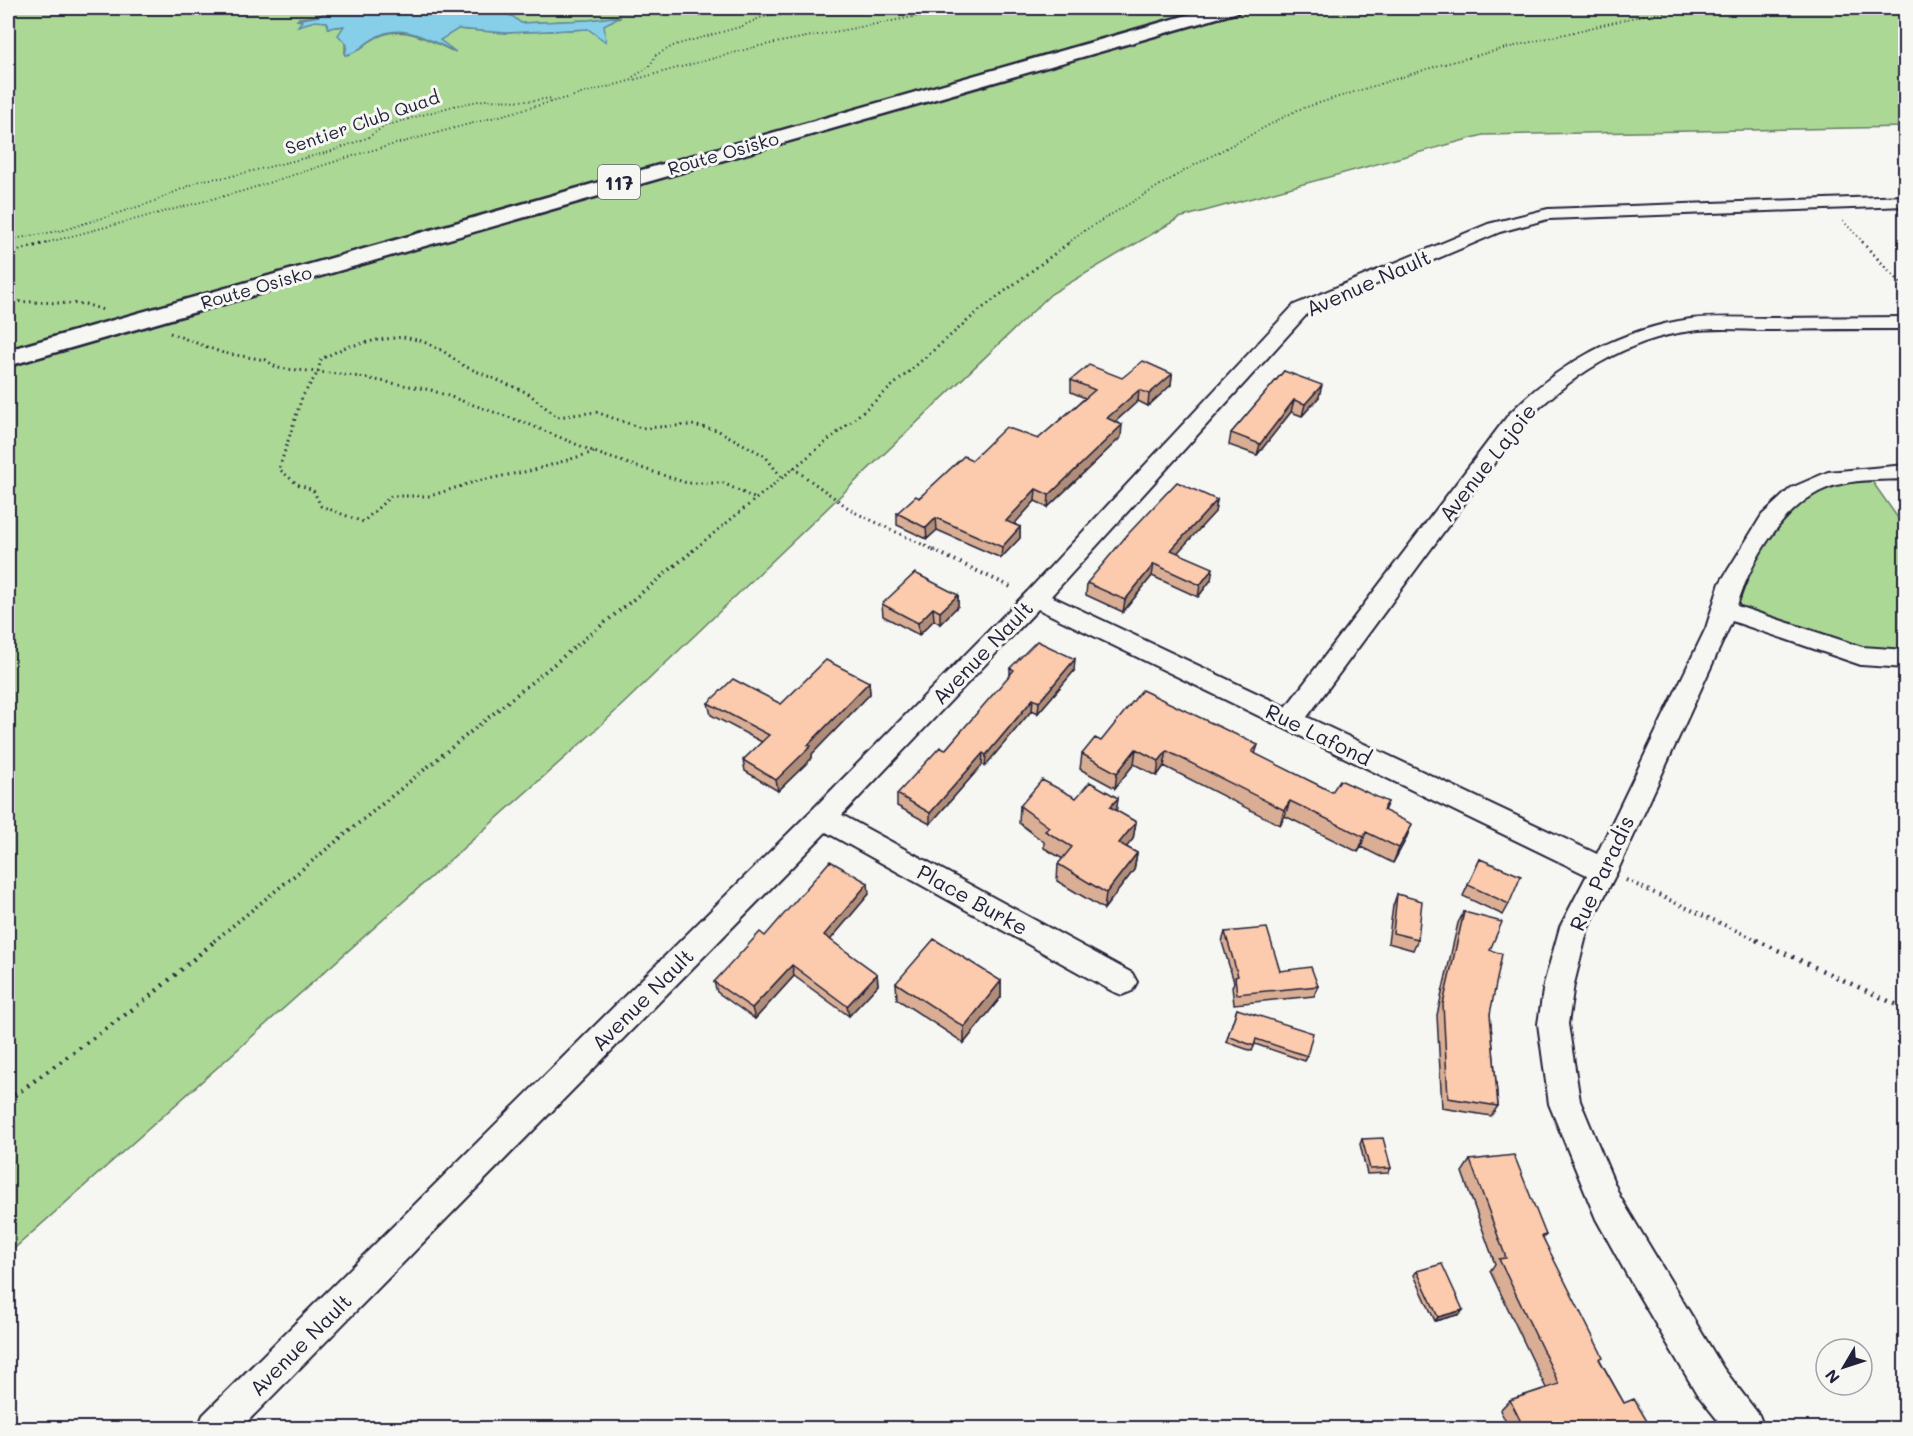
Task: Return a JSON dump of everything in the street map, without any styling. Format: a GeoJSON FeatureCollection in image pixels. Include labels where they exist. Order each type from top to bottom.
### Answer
{"type":"FeatureCollection","features":[{"type":"Feature","properties":{"kind":"highway","name":"Route Osisko"},"geometry":{"type":"LineString","coordinates":[[8,358],[1231,8]]}},
{"type":"Feature","properties":{"kind":"street","name":"Avenue Nault"},"geometry":{"type":"LineString","coordinates":[[216,1428],[823,817],[1035,598],[1301,309],[1494,228],[1548,214],[1905,201]]}},
{"type":"Feature","properties":{"kind":"street","name":"Avenue Lajoie"},"geometry":{"type":"LineString","coordinates":[[1290,720],[1516,419],[1531,402],[1577,367],[1631,341],[1691,325],[1905,323]]}},
{"type":"Feature","properties":{"kind":"street","name":"Rue Paradis"},"geometry":{"type":"LineString","coordinates":[[1746,1428],[1710,1381],[1644,1272],[1608,1207],[1565,1104],[1553,1024],[1559,984],[1574,927],[1604,870],[1718,628],[1732,584],[1764,528],[1799,493],[1836,477],[1905,472]]}},
{"type":"Feature","properties":{"kind":"street","name":"Rue Lafond"},"geometry":{"type":"LineString","coordinates":[[1035,598],[1604,870]]}},
{"type":"Feature","properties":{"kind":"street"},"geometry":{"type":"LineString","coordinates":[[1724,610],[1861,656],[1905,659]]}},
{"type":"Feature","properties":{"kind":"street","name":"Place Burke"},"geometry":{"type":"LineString","coordinates":[[823,817],[1122,982]]}},
{"type":"Feature","properties":{"kind":"path"},"geometry":{"type":"LineString","coordinates":[[614,84],[650,67],[656,55],[675,45],[740,27],[762,17],[861,8]]}},
{"type":"Feature","properties":{"kind":"path"},"geometry":{"type":"LineString","coordinates":[[8,253],[243,191],[362,153],[567,96],[759,46],[961,8]]}},
{"type":"Feature","properties":{"kind":"path"},"geometry":{"type":"LineString","coordinates":[[8,1100],[148,998],[269,895],[782,478],[980,310],[1087,229],[1189,168],[1297,110],[1450,62],[1644,15],[1711,8]]}},
{"type":"Feature","properties":{"kind":"path","name":"Sentier Club Quad"},"geometry":{"type":"LineString","coordinates":[[8,240],[64,230],[150,203],[202,180],[228,177],[329,152],[367,138],[385,126],[453,106],[484,100],[529,101],[567,96]]}},
{"type":"Feature","properties":{"kind":"path"},"geometry":{"type":"LineString","coordinates":[[1827,204],[1905,289]]}},
{"type":"Feature","properties":{"kind":"path"},"geometry":{"type":"LineString","coordinates":[[8,301],[85,304],[223,353],[266,360],[277,368],[348,375],[431,390],[528,424],[594,452],[687,483],[723,483],[756,499]]}},
{"type":"Feature","properties":{"kind":"path"},"geometry":{"type":"LineString","coordinates":[[594,452],[534,470],[477,481],[430,496],[391,496],[363,522],[321,506],[313,490],[297,484],[279,469],[302,397],[318,372],[321,359],[346,347],[403,338],[422,341],[443,351],[464,366],[528,393],[557,417],[596,412],[641,428],[692,425],[717,430],[765,456],[782,478]]}},
{"type":"Feature","properties":{"kind":"path"},"geometry":{"type":"LineString","coordinates":[[793,468],[854,512],[1035,598]]}},
{"type":"Feature","properties":{"kind":"path"},"geometry":{"type":"LineString","coordinates":[[1604,870],[1905,1009]]}},
{"type":"Feature","properties":{"kind":"green space"},"geometry":{"type":"Polygon","coordinates":[[[8,8],[123,8],[145,14],[186,10],[180,8],[199,10],[335,8],[319,16],[299,18],[303,21],[299,25],[315,20],[328,22],[328,28],[345,26],[345,55],[355,52],[379,36],[400,32],[421,37],[452,51],[439,40],[457,29],[506,33],[589,29],[606,41],[603,24],[620,18],[620,16],[589,20],[521,23],[498,12],[472,8],[1905,8],[1905,127],[1483,135],[1179,218],[1051,294],[598,728],[8,1254],[8,8]]]}},
{"type":"Feature","properties":{"kind":"green space"},"geometry":{"type":"Polygon","coordinates":[[[1867,474],[1905,528],[1905,659],[1724,610],[1732,583],[1799,493],[1867,474]]]}},
{"type":"Feature","properties":{"kind":"water"},"geometry":{"type":"Polygon","coordinates":[[[120,8],[187,10],[170,15],[164,11],[145,14],[120,8]]]}},
{"type":"Feature","properties":{"kind":"water"},"geometry":{"type":"Polygon","coordinates":[[[335,8],[485,8],[512,16],[521,23],[621,16],[604,25],[606,42],[588,29],[506,33],[458,29],[440,40],[456,52],[414,34],[394,31],[383,34],[356,51],[345,55],[347,45],[338,35],[344,26],[328,28],[327,22],[315,21],[298,26],[302,21],[296,20],[319,16],[335,8]]]}},
{"type":"Feature","properties":{"kind":"building"},"geometry":{"type":"Polygon","coordinates":[[[1143,361],[1172,374],[1149,394],[1139,390],[1107,418],[1122,425],[1049,495],[1036,489],[1006,521],[1020,527],[1002,547],[936,518],[926,528],[897,513],[916,496],[919,498],[964,456],[972,460],[1006,427],[1038,439],[1095,390],[1071,380],[1089,365],[1122,378],[1143,361]]]}},
{"type":"Feature","properties":{"kind":"building"},"geometry":{"type":"Polygon","coordinates":[[[1284,371],[1322,385],[1305,404],[1294,400],[1260,444],[1231,433],[1284,371]]]}},
{"type":"Feature","properties":{"kind":"building"},"geometry":{"type":"Polygon","coordinates":[[[1177,482],[1217,500],[1171,550],[1213,568],[1200,585],[1154,564],[1125,600],[1087,583],[1128,534],[1177,482]]]}},
{"type":"Feature","properties":{"kind":"building"},"geometry":{"type":"Polygon","coordinates":[[[915,573],[958,595],[940,612],[933,608],[918,623],[882,604],[915,573]]]}},
{"type":"Feature","properties":{"kind":"building"},"geometry":{"type":"Polygon","coordinates":[[[1037,641],[1075,659],[1039,702],[1033,699],[986,755],[983,753],[930,813],[897,794],[940,747],[945,750],[1014,670],[1010,668],[1037,641]]]}},
{"type":"Feature","properties":{"kind":"building"},"geometry":{"type":"Polygon","coordinates":[[[826,660],[869,682],[808,745],[811,746],[776,780],[743,760],[769,735],[708,703],[733,679],[781,704],[826,660]]]}},
{"type":"Feature","properties":{"kind":"building"},"geometry":{"type":"Polygon","coordinates":[[[1142,690],[1258,745],[1252,752],[1332,792],[1340,780],[1388,802],[1383,810],[1412,824],[1399,848],[1366,832],[1364,837],[1290,801],[1284,810],[1167,751],[1159,761],[1136,749],[1117,773],[1082,754],[1095,738],[1101,741],[1142,690]]]}},
{"type":"Feature","properties":{"kind":"building"},"geometry":{"type":"Polygon","coordinates":[[[1042,780],[1076,798],[1090,782],[1118,798],[1110,807],[1136,822],[1119,843],[1137,853],[1106,893],[1058,864],[1072,847],[1045,831],[1049,827],[1020,806],[1042,780]]]}},
{"type":"Feature","properties":{"kind":"building"},"geometry":{"type":"Polygon","coordinates":[[[1480,859],[1521,876],[1509,904],[1468,885],[1480,859]]]}},
{"type":"Feature","properties":{"kind":"building"},"geometry":{"type":"Polygon","coordinates":[[[830,861],[868,883],[824,935],[877,974],[847,1006],[792,965],[752,1008],[714,982],[760,932],[765,936],[830,861]]]}},
{"type":"Feature","properties":{"kind":"building"},"geometry":{"type":"Polygon","coordinates":[[[1397,894],[1422,901],[1418,939],[1393,933],[1397,894]]]}},
{"type":"Feature","properties":{"kind":"building"},"geometry":{"type":"Polygon","coordinates":[[[1464,912],[1502,922],[1490,950],[1502,954],[1490,1014],[1498,1106],[1448,1098],[1443,1004],[1464,912]]]}},
{"type":"Feature","properties":{"kind":"building"},"geometry":{"type":"Polygon","coordinates":[[[1267,928],[1280,971],[1311,967],[1318,986],[1237,994],[1235,977],[1238,976],[1225,932],[1267,928]]]}},
{"type":"Feature","properties":{"kind":"building"},"geometry":{"type":"Polygon","coordinates":[[[934,939],[1001,981],[964,1027],[896,983],[934,939]]]}},
{"type":"Feature","properties":{"kind":"building"},"geometry":{"type":"Polygon","coordinates":[[[1237,1009],[1313,1033],[1307,1056],[1256,1039],[1254,1046],[1228,1036],[1237,1009]]]}},
{"type":"Feature","properties":{"kind":"building"},"geometry":{"type":"Polygon","coordinates":[[[1383,1138],[1391,1168],[1370,1169],[1362,1139],[1383,1138]]]}},
{"type":"Feature","properties":{"kind":"building"},"geometry":{"type":"Polygon","coordinates":[[[1514,1155],[1546,1235],[1542,1236],[1603,1357],[1599,1359],[1624,1403],[1634,1399],[1651,1428],[1524,1428],[1510,1400],[1559,1384],[1499,1259],[1506,1258],[1470,1160],[1514,1155]]]}},
{"type":"Feature","properties":{"kind":"building"},"geometry":{"type":"Polygon","coordinates":[[[1442,1264],[1463,1310],[1438,1317],[1417,1271],[1442,1264]]]}}]}
